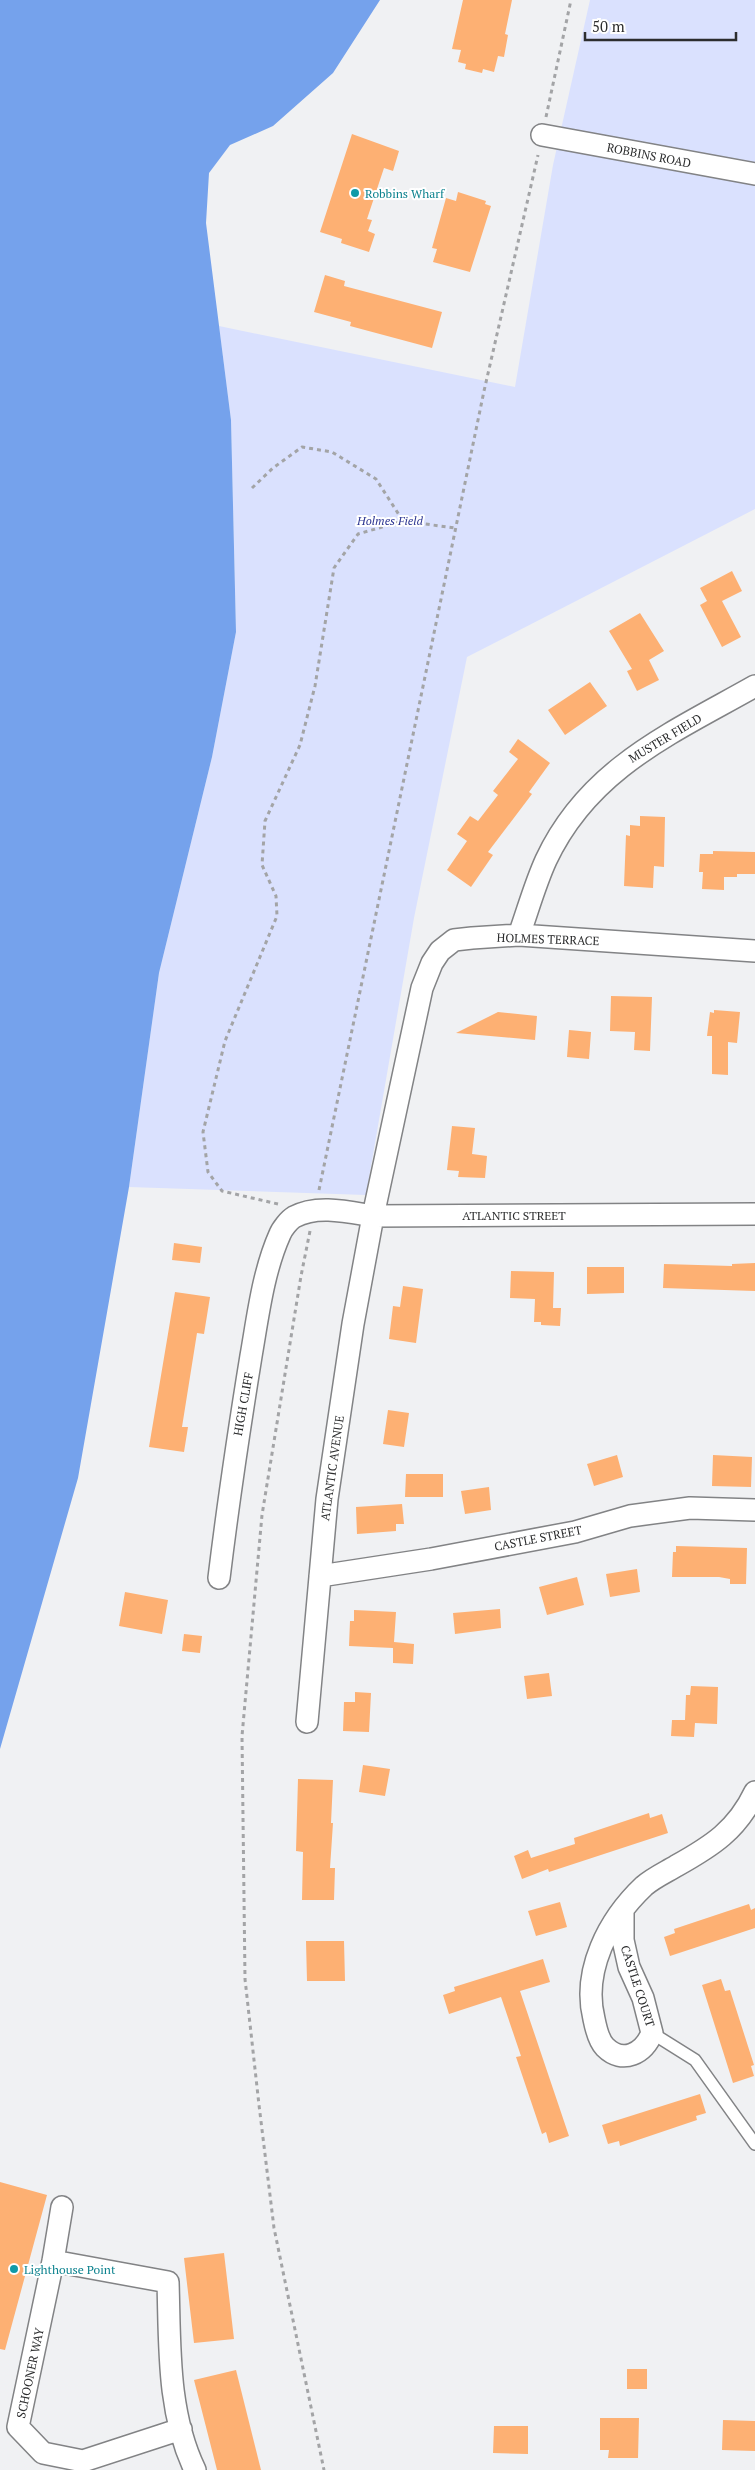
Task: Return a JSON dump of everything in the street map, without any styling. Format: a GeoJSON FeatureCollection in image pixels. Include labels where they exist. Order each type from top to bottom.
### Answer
{"type":"FeatureCollection","features":[{"type":"Feature","properties":{"kind":"street","name":"ROBBINS ROAD"},"geometry":{"type":"LineString","coordinates":[[542,135],[755,174]]}},
{"type":"Feature","properties":{"kind":"street","name":"MUSTER FIELD"},"geometry":{"type":"LineString","coordinates":[[519,935],[547,860],[582,804],[619,767],[650,745],[755,686]]}},
{"type":"Feature","properties":{"kind":"street","name":"HOLMES TERRACE"},"geometry":{"type":"LineString","coordinates":[[373,1216],[422,988],[432,963],[440,951],[454,940],[519,935],[755,951]]}},
{"type":"Feature","properties":{"kind":"street","name":"ATLANTIC STREET"},"geometry":{"type":"LineString","coordinates":[[280,1232],[294,1217],[314,1212],[336,1210],[373,1216],[755,1214]]}},
{"type":"Feature","properties":{"kind":"street","name":"ATLANTIC AVENUE"},"geometry":{"type":"LineString","coordinates":[[307,1722],[330,1480],[353,1324],[373,1216]]}},
{"type":"Feature","properties":{"kind":"street","name":"HIGH CLIFF"},"geometry":{"type":"LineString","coordinates":[[219,1578],[233,1464],[259,1310],[268,1268],[280,1232]]}},
{"type":"Feature","properties":{"kind":"street","name":"CASTLE STREET"},"geometry":{"type":"LineString","coordinates":[[320,1576],[441,1557],[575,1532],[640,1515],[690,1508],[755,1510]]}},
{"type":"Feature","properties":{"kind":"street","name":"CASTLE COURT"},"geometry":{"type":"LineString","coordinates":[[623,1911],[623,1940],[629,1967],[643,1998],[652,2033],[643,2049],[634,2054],[619,2056],[604,2046],[597,2031],[591,2009],[591,1976],[601,1948],[623,1911],[644,1886],[698,1854],[727,1834],[747,1809],[755,1792]]}},
{"type":"Feature","properties":{"kind":"street","name":"SCHOONER WAY"},"geometry":{"type":"LineString","coordinates":[[62,2207],[53,2261],[18,2427],[43,2453],[83,2461],[180,2429]]}},
{"type":"Feature","properties":{"kind":"street"},"geometry":{"type":"LineString","coordinates":[[53,2261],[168,2282],[170,2373],[180,2429],[185,2448],[195,2470]]}},
{"type":"Feature","properties":{"kind":"lane"},"geometry":{"type":"LineString","coordinates":[[652,2033],[695,2060],[755,2144]]}},
{"type":"Feature","properties":{"kind":"path"},"geometry":{"type":"LineString","coordinates":[[252,488],[273,468],[302,447],[332,452],[376,479],[403,521]]}},
{"type":"Feature","properties":{"kind":"path"},"geometry":{"type":"LineString","coordinates":[[314,1212],[222,1191],[208,1172],[203,1132],[224,1041],[277,916],[276,896],[262,865],[265,821],[300,744],[315,686],[334,568],[358,534],[403,521],[455,528]]}},
{"type":"Feature","properties":{"kind":"green space","name":"Holmes Field"},"geometry":{"type":"Polygon","coordinates":[[[590,0],[755,0],[755,509],[467,657],[414,918],[366,1195],[129,1187],[159,973],[212,757],[236,632],[231,420],[219,326],[515,387],[553,165],[590,0]]]}},
{"type":"Feature","properties":{"kind":"water"},"geometry":{"type":"Polygon","coordinates":[[[0,0],[380,0],[333,73],[273,126],[230,145],[209,173],[206,223],[231,420],[236,632],[212,757],[159,973],[129,1187],[78,1478],[0,1749],[0,0]]]}},
{"type":"Feature","properties":{"kind":"building"},"geometry":{"type":"Polygon","coordinates":[[[463,0],[512,0],[505,34],[508,35],[504,57],[498,56],[494,72],[483,69],[482,73],[465,69],[466,64],[458,62],[461,50],[452,49],[463,0]]]}},
{"type":"Feature","properties":{"kind":"building","name":"Robbins Wharf"},"geometry":{"type":"Polygon","coordinates":[[[352,134],[399,151],[393,171],[384,168],[367,219],[372,220],[368,231],[375,234],[369,252],[341,243],[342,239],[320,232],[352,134]]]}},
{"type":"Feature","properties":{"kind":"building","name":"Robbins Wharf"},"geometry":{"type":"Polygon","coordinates":[[[458,192],[486,201],[485,204],[491,206],[470,272],[433,262],[437,249],[432,248],[446,198],[456,201],[458,192]]]}},
{"type":"Feature","properties":{"kind":"building"},"geometry":{"type":"Polygon","coordinates":[[[325,275],[345,281],[344,286],[442,312],[432,348],[350,326],[351,322],[314,312],[325,275]]]}},
{"type":"Feature","properties":{"kind":"building"},"geometry":{"type":"Polygon","coordinates":[[[732,571],[742,591],[722,601],[741,637],[722,647],[700,605],[707,601],[700,588],[732,571]]]}},
{"type":"Feature","properties":{"kind":"building"},"geometry":{"type":"Polygon","coordinates":[[[640,613],[664,651],[649,660],[659,680],[637,691],[627,671],[632,669],[609,631],[640,613]]]}},
{"type":"Feature","properties":{"kind":"building"},"geometry":{"type":"Polygon","coordinates":[[[590,682],[607,706],[565,735],[548,710],[590,682]]]}},
{"type":"Feature","properties":{"kind":"building"},"geometry":{"type":"Polygon","coordinates":[[[518,739],[550,763],[529,792],[532,794],[488,852],[493,855],[471,887],[447,870],[467,841],[457,834],[470,816],[478,821],[498,795],[493,791],[518,759],[509,752],[518,739]]]}},
{"type":"Feature","properties":{"kind":"building"},"geometry":{"type":"Polygon","coordinates":[[[640,816],[665,817],[664,867],[654,866],[653,888],[624,886],[626,835],[630,836],[630,825],[640,826],[640,816]]]}},
{"type":"Feature","properties":{"kind":"building"},"geometry":{"type":"Polygon","coordinates":[[[713,851],[755,852],[755,874],[737,874],[737,877],[724,877],[724,890],[702,889],[703,872],[699,872],[700,854],[713,854],[713,851]]]}},
{"type":"Feature","properties":{"kind":"building"},"geometry":{"type":"Polygon","coordinates":[[[611,996],[652,997],[650,1051],[634,1050],[635,1032],[610,1031],[611,996]]]}},
{"type":"Feature","properties":{"kind":"building"},"geometry":{"type":"Polygon","coordinates":[[[714,1010],[740,1012],[737,1043],[728,1042],[728,1075],[712,1074],[712,1036],[707,1036],[710,1012],[714,1013],[714,1010]]]}},
{"type":"Feature","properties":{"kind":"building"},"geometry":{"type":"Polygon","coordinates":[[[498,1012],[537,1016],[535,1040],[456,1033],[498,1012]]]}},
{"type":"Feature","properties":{"kind":"building"},"geometry":{"type":"Polygon","coordinates":[[[569,1030],[591,1032],[589,1059],[567,1057],[569,1030]]]}},
{"type":"Feature","properties":{"kind":"building"},"geometry":{"type":"Polygon","coordinates":[[[452,1126],[475,1128],[472,1154],[487,1156],[485,1178],[458,1177],[459,1171],[447,1170],[452,1126]]]}},
{"type":"Feature","properties":{"kind":"building"},"geometry":{"type":"Polygon","coordinates":[[[174,1243],[202,1247],[200,1263],[172,1260],[174,1243]]]}},
{"type":"Feature","properties":{"kind":"building"},"geometry":{"type":"Polygon","coordinates":[[[755,1263],[755,1291],[663,1288],[664,1264],[732,1266],[732,1264],[755,1263]]]}},
{"type":"Feature","properties":{"kind":"building"},"geometry":{"type":"Polygon","coordinates":[[[587,1267],[624,1267],[624,1293],[587,1294],[587,1267]]]}},
{"type":"Feature","properties":{"kind":"building"},"geometry":{"type":"Polygon","coordinates":[[[511,1271],[554,1272],[553,1308],[561,1308],[560,1326],[541,1325],[541,1322],[534,1322],[535,1299],[510,1298],[511,1271]]]}},
{"type":"Feature","properties":{"kind":"building"},"geometry":{"type":"Polygon","coordinates":[[[403,1286],[423,1289],[416,1343],[389,1339],[393,1306],[400,1307],[403,1286]]]}},
{"type":"Feature","properties":{"kind":"building"},"geometry":{"type":"Polygon","coordinates":[[[175,1292],[210,1297],[204,1334],[197,1333],[182,1427],[188,1427],[184,1452],[149,1447],[175,1292]]]}},
{"type":"Feature","properties":{"kind":"building"},"geometry":{"type":"Polygon","coordinates":[[[388,1410],[409,1413],[404,1447],[383,1444],[388,1410]]]}},
{"type":"Feature","properties":{"kind":"building"},"geometry":{"type":"Polygon","coordinates":[[[617,1455],[623,1477],[594,1486],[587,1464],[617,1455]]]}},
{"type":"Feature","properties":{"kind":"building"},"geometry":{"type":"Polygon","coordinates":[[[713,1455],[752,1457],[751,1487],[712,1486],[713,1455]]]}},
{"type":"Feature","properties":{"kind":"building"},"geometry":{"type":"Polygon","coordinates":[[[406,1474],[443,1474],[443,1497],[405,1497],[406,1474]]]}},
{"type":"Feature","properties":{"kind":"building"},"geometry":{"type":"Polygon","coordinates":[[[489,1487],[491,1510],[465,1514],[461,1491],[489,1487]]]}},
{"type":"Feature","properties":{"kind":"building"},"geometry":{"type":"Polygon","coordinates":[[[402,1504],[404,1524],[396,1524],[396,1531],[357,1534],[356,1507],[402,1504]]]}},
{"type":"Feature","properties":{"kind":"building"},"geometry":{"type":"Polygon","coordinates":[[[676,1546],[747,1548],[746,1584],[730,1584],[730,1579],[719,1577],[672,1577],[673,1552],[676,1552],[676,1546]]]}},
{"type":"Feature","properties":{"kind":"building"},"geometry":{"type":"Polygon","coordinates":[[[637,1569],[640,1592],[610,1597],[606,1574],[637,1569]]]}},
{"type":"Feature","properties":{"kind":"building"},"geometry":{"type":"Polygon","coordinates":[[[577,1577],[584,1605],[547,1615],[539,1587],[577,1577]]]}},
{"type":"Feature","properties":{"kind":"building"},"geometry":{"type":"Polygon","coordinates":[[[125,1592],[168,1600],[162,1634],[119,1626],[125,1592]]]}},
{"type":"Feature","properties":{"kind":"building"},"geometry":{"type":"Polygon","coordinates":[[[500,1609],[501,1628],[455,1634],[453,1613],[500,1609]]]}},
{"type":"Feature","properties":{"kind":"building"},"geometry":{"type":"Polygon","coordinates":[[[354,1610],[396,1612],[394,1642],[414,1644],[413,1664],[393,1663],[393,1648],[349,1646],[350,1621],[354,1621],[354,1610]]]}},
{"type":"Feature","properties":{"kind":"building"},"geometry":{"type":"Polygon","coordinates":[[[184,1634],[202,1636],[200,1653],[182,1651],[184,1634]]]}},
{"type":"Feature","properties":{"kind":"building"},"geometry":{"type":"Polygon","coordinates":[[[549,1673],[552,1696],[527,1699],[524,1676],[549,1673]]]}},
{"type":"Feature","properties":{"kind":"building"},"geometry":{"type":"Polygon","coordinates":[[[691,1686],[718,1687],[717,1724],[695,1723],[694,1737],[671,1736],[672,1720],[685,1720],[686,1695],[690,1695],[691,1686]]]}},
{"type":"Feature","properties":{"kind":"building"},"geometry":{"type":"Polygon","coordinates":[[[355,1692],[371,1693],[369,1732],[343,1731],[344,1702],[355,1702],[355,1692]]]}},
{"type":"Feature","properties":{"kind":"building"},"geometry":{"type":"Polygon","coordinates":[[[363,1765],[390,1769],[385,1796],[359,1792],[363,1765]]]}},
{"type":"Feature","properties":{"kind":"building"},"geometry":{"type":"Polygon","coordinates":[[[298,1779],[333,1780],[330,1868],[335,1868],[334,1900],[302,1900],[303,1852],[296,1851],[298,1779]]]}},
{"type":"Feature","properties":{"kind":"building"},"geometry":{"type":"Polygon","coordinates":[[[649,1813],[650,1818],[662,1814],[668,1833],[549,1872],[548,1869],[522,1879],[514,1856],[528,1850],[531,1858],[575,1844],[574,1838],[649,1813]]]}},
{"type":"Feature","properties":{"kind":"building"},"geometry":{"type":"Polygon","coordinates":[[[560,1902],[567,1927],[536,1936],[528,1911],[560,1902]]]}},
{"type":"Feature","properties":{"kind":"building"},"geometry":{"type":"Polygon","coordinates":[[[749,1904],[751,1910],[755,1908],[755,1928],[670,1956],[664,1937],[675,1933],[674,1929],[749,1904]]]}},
{"type":"Feature","properties":{"kind":"building"},"geometry":{"type":"Polygon","coordinates":[[[306,1941],[344,1941],[345,1981],[307,1981],[306,1941]]]}},
{"type":"Feature","properties":{"kind":"building"},"geometry":{"type":"Polygon","coordinates":[[[543,1959],[550,1982],[520,1991],[569,2136],[549,2143],[546,2132],[542,2134],[516,2057],[521,2056],[501,1997],[449,2014],[443,1995],[455,1991],[454,1987],[543,1959]]]}},
{"type":"Feature","properties":{"kind":"building"},"geometry":{"type":"Polygon","coordinates":[[[721,1979],[725,1991],[730,1990],[754,2065],[751,2066],[754,2076],[733,2083],[702,1985],[721,1979]]]}},
{"type":"Feature","properties":{"kind":"building"},"geometry":{"type":"Polygon","coordinates":[[[700,2094],[706,2113],[696,2116],[697,2120],[620,2146],[619,2141],[608,2144],[602,2125],[700,2094]]]}},
{"type":"Feature","properties":{"kind":"building","name":"Lighthouse Point"},"geometry":{"type":"Polygon","coordinates":[[[0,2182],[47,2195],[5,2350],[0,2349],[0,2182]]]}},
{"type":"Feature","properties":{"kind":"building"},"geometry":{"type":"Polygon","coordinates":[[[224,2253],[234,2339],[194,2343],[184,2258],[224,2253]]]}},
{"type":"Feature","properties":{"kind":"building"},"geometry":{"type":"Polygon","coordinates":[[[627,2369],[647,2369],[647,2389],[627,2389],[627,2369]]]}},
{"type":"Feature","properties":{"kind":"building"},"geometry":{"type":"Polygon","coordinates":[[[236,2370],[261,2470],[217,2470],[194,2380],[236,2370]]]}},
{"type":"Feature","properties":{"kind":"building"},"geometry":{"type":"Polygon","coordinates":[[[600,2418],[639,2418],[638,2458],[608,2458],[609,2450],[600,2450],[600,2418]]]}},
{"type":"Feature","properties":{"kind":"building"},"geometry":{"type":"Polygon","coordinates":[[[723,2420],[755,2421],[755,2451],[722,2450],[723,2420]]]}},
{"type":"Feature","properties":{"kind":"building"},"geometry":{"type":"Polygon","coordinates":[[[494,2426],[528,2426],[528,2454],[493,2453],[494,2426]]]}},
{"type":"Feature","properties":{"kind":"place","name":"Robbins Wharf"},"geometry":{"type":"Point","coordinates":[355,193]}},
{"type":"Feature","properties":{"kind":"place","name":"Lighthouse Point"},"geometry":{"type":"Point","coordinates":[14,2269]}}]}
